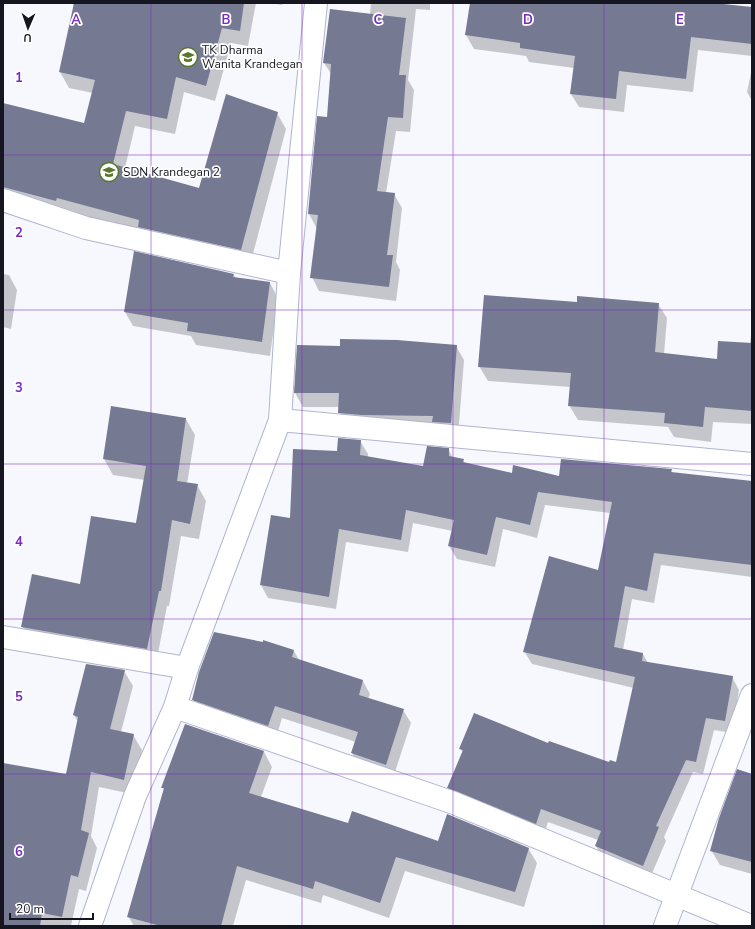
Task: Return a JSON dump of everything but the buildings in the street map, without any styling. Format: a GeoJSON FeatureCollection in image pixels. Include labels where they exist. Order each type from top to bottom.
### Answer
{"type":"FeatureCollection","features":[{"type":"Feature","properties":{"kind":"street"},"geometry":{"type":"LineString","coordinates":[[90,926],[135,796],[175,707],[187,668],[280,420],[289,273],[316,3]]}},
{"type":"Feature","properties":{"kind":"street"},"geometry":{"type":"LineString","coordinates":[[3,200],[86,228],[289,273]]}},
{"type":"Feature","properties":{"kind":"street"},"geometry":{"type":"LineString","coordinates":[[280,420],[752,464]]}},
{"type":"Feature","properties":{"kind":"street"},"geometry":{"type":"LineString","coordinates":[[3,637],[187,668]]}},
{"type":"Feature","properties":{"kind":"street"},"geometry":{"type":"LineString","coordinates":[[665,926],[752,696]]}},
{"type":"Feature","properties":{"kind":"street"},"geometry":{"type":"LineString","coordinates":[[175,707],[454,804],[751,926]]}},
{"type":"Feature","properties":{"kind":"place","name":"TK Dharma Wanita Krandegan"},"geometry":{"type":"Point","coordinates":[188,57]}},
{"type":"Feature","properties":{"kind":"place","name":"SDN Krandegan 2"},"geometry":{"type":"Point","coordinates":[109,172]}}]}
